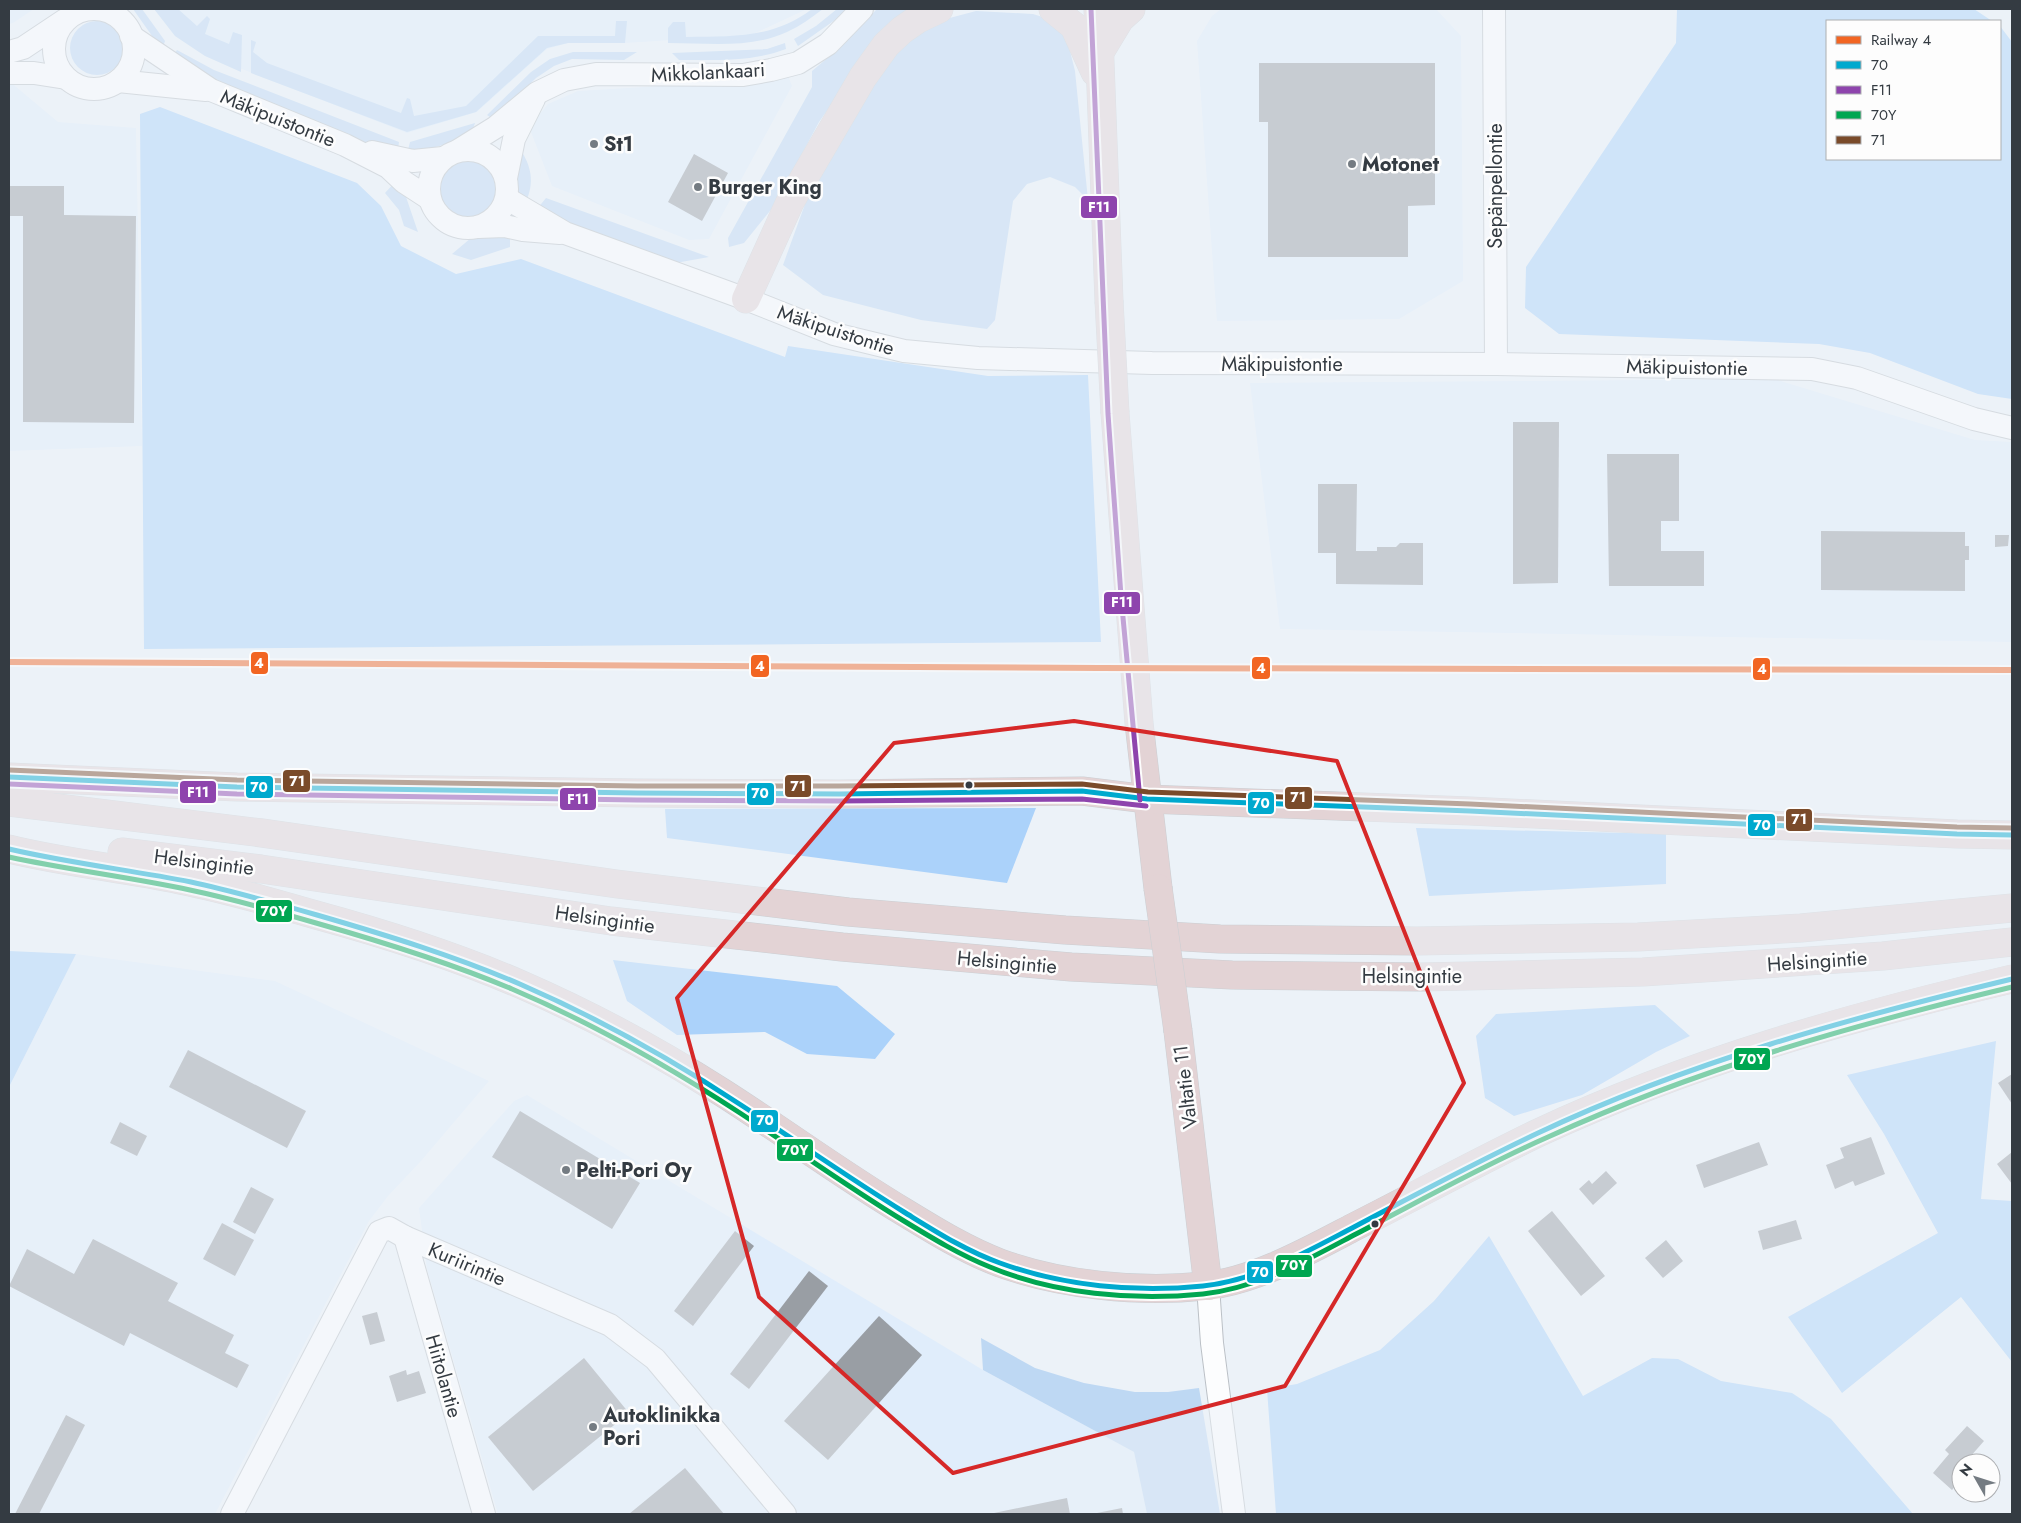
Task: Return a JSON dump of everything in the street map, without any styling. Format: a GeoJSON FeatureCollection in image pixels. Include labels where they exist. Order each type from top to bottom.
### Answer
{"type":"FeatureCollection","features":[{"type":"Feature","properties":{"kind":"highway"},"geometry":{"type":"LineString","coordinates":[[746,299],[790,202],[863,77],[886,46],[902,30],[938,9]]}},
{"type":"Feature","properties":{"kind":"highway"},"geometry":{"type":"LineString","coordinates":[[1053,9],[1074,26],[1102,87]]}},
{"type":"Feature","properties":{"kind":"highway"},"geometry":{"type":"LineString","coordinates":[[1098,9],[1115,413],[1128,595],[1146,799]]}},
{"type":"Feature","properties":{"kind":"highway"},"geometry":{"type":"LineString","coordinates":[[1100,52],[1120,19],[1131,9]]}},
{"type":"Feature","properties":{"kind":"highway"},"geometry":{"type":"LineString","coordinates":[[9,778],[237,787],[617,793],[839,794],[1082,791],[1146,799],[2012,835]]}},
{"type":"Feature","properties":{"kind":"highway","name":"Valtatie 11"},"geometry":{"type":"LineString","coordinates":[[1146,799],[1178,1031],[1208,1286]]}},
{"type":"Feature","properties":{"kind":"highway","name":"Helsingintie"},"geometry":{"type":"LineString","coordinates":[[9,802],[262,833],[617,884],[848,912],[1065,930],[1200,938],[1417,941],[1638,937],[1801,928],[2012,908]]}},
{"type":"Feature","properties":{"kind":"highway","name":"Helsingintie"},"geometry":{"type":"LineString","coordinates":[[9,838],[261,869],[611,921],[842,947],[1081,968],[1232,974],[1421,977],[1643,972],[1883,956],[2012,942]]}},
{"type":"Feature","properties":{"kind":"highway"},"geometry":{"type":"LineString","coordinates":[[9,850],[39,857],[99,865],[192,882],[399,938],[444,954],[520,984],[626,1036],[725,1095],[880,1198],[947,1238],[1001,1263],[1063,1280],[1134,1288],[1208,1286],[1261,1272],[1312,1249],[1539,1133],[1607,1103],[1688,1071],[1765,1044],[2012,978]]}},
{"type":"Feature","properties":{"kind":"street"},"geometry":{"type":"LineString","coordinates":[[9,52],[23,48],[78,12],[95,9],[107,11],[126,23],[134,48],[127,72],[118,81],[105,87],[91,89],[78,86],[66,78],[58,67],[54,53],[55,40],[60,27],[78,12]]}},
{"type":"Feature","properties":{"kind":"street","name":"Mikkolankaari"},"geometry":{"type":"LineString","coordinates":[[451,154],[496,127],[537,93],[564,80],[596,74],[743,74],[771,70],[798,63],[828,44],[862,9]]}},
{"type":"Feature","properties":{"kind":"street","name":"Sepänpellontie"},"geometry":{"type":"LineString","coordinates":[[1494,9],[1496,364]]}},
{"type":"Feature","properties":{"kind":"street","name":"Mäkipuistontie"},"geometry":{"type":"LineString","coordinates":[[126,23],[211,90],[345,145],[388,167],[404,182],[430,199]]}},
{"type":"Feature","properties":{"kind":"street"},"geometry":{"type":"LineString","coordinates":[[9,73],[34,73],[66,78]]}},
{"type":"Feature","properties":{"kind":"street","name":"Mäkipuistontie"},"geometry":{"type":"LineString","coordinates":[[118,81],[211,90]]}},
{"type":"Feature","properties":{"kind":"street"},"geometry":{"type":"LineString","coordinates":[[506,187],[496,161],[480,151],[451,154],[434,170],[428,187],[430,199],[437,214],[448,223],[468,228],[477,227],[493,219],[502,209],[506,187],[514,139],[537,93]]}},
{"type":"Feature","properties":{"kind":"street","name":"Mäkipuistontie"},"geometry":{"type":"LineString","coordinates":[[345,145],[413,161],[451,154]]}},
{"type":"Feature","properties":{"kind":"street","name":"Mäkipuistontie"},"geometry":{"type":"LineString","coordinates":[[506,187],[511,201],[565,233],[746,299],[834,334],[904,351],[978,358],[1152,363],[1496,364],[1812,370],[1856,378],[1974,420],[2012,428]]}},
{"type":"Feature","properties":{"kind":"street","name":"Mäkipuistontie"},"geometry":{"type":"LineString","coordinates":[[477,227],[505,226],[524,230],[565,233]]}},
{"type":"Feature","properties":{"kind":"street","name":"Kuriirintie"},"geometry":{"type":"LineString","coordinates":[[232,1514],[379,1232],[389,1228],[405,1238],[610,1325],[655,1359],[784,1514]]}},
{"type":"Feature","properties":{"kind":"street","name":"Hiitolantie"},"geometry":{"type":"LineString","coordinates":[[405,1238],[484,1514]]}},
{"type":"Feature","properties":{"kind":"street"},"geometry":{"type":"LineString","coordinates":[[1208,1286],[1212,1343],[1234,1514]]}},
{"type":"Feature","properties":{"kind":"highlighted area"},"geometry":{"type":"Polygon","coordinates":[[[1074,721],[1337,761],[1464,1083],[1285,1386],[953,1473],[759,1297],[677,998],[894,743],[1074,721]]]}},
{"type":"Feature","properties":{"kind":"shaded area"},"geometry":{"type":"Polygon","coordinates":[[[9,9],[34,9],[9,24],[9,9]]]}},
{"type":"Feature","properties":{"kind":"shaded area"},"geometry":{"type":"Polygon","coordinates":[[[133,9],[142,9],[165,41],[162,50],[133,9]]]}},
{"type":"Feature","properties":{"kind":"shaded area"},"geometry":{"type":"Polygon","coordinates":[[[154,9],[178,9],[197,26],[207,16],[210,19],[205,34],[229,44],[233,32],[242,35],[241,72],[205,56],[175,36],[154,9]]]}},
{"type":"Feature","properties":{"kind":"shaded area"},"geometry":{"type":"Polygon","coordinates":[[[155,9],[807,9],[751,35],[625,43],[568,43],[547,49],[477,112],[407,133],[206,55],[155,9]]]}},
{"type":"Feature","properties":{"kind":"shaded area"},"geometry":{"type":"Polygon","coordinates":[[[812,9],[823,9],[792,30],[759,41],[729,44],[668,43],[668,28],[673,22],[685,22],[686,37],[736,36],[767,31],[782,26],[812,9]]]}},
{"type":"Feature","properties":{"kind":"shaded area"},"geometry":{"type":"Polygon","coordinates":[[[837,9],[847,9],[835,20],[798,46],[794,39],[816,26],[837,9]]]}},
{"type":"Feature","properties":{"kind":"shaded area"},"geometry":{"type":"Polygon","coordinates":[[[877,9],[915,9],[888,24],[819,122],[774,206],[744,243],[729,247],[728,238],[812,87],[812,71],[837,50],[877,9]]]}},
{"type":"Feature","properties":{"kind":"shaded area"},"geometry":{"type":"Polygon","coordinates":[[[1221,9],[1436,9],[1461,36],[1463,281],[1399,319],[1217,321],[1197,41],[1212,16],[1221,9]]]}},
{"type":"Feature","properties":{"kind":"shaded area"},"geometry":{"type":"Polygon","coordinates":[[[1677,9],[1974,9],[1990,20],[1826,20],[1826,160],[2001,160],[2001,27],[2012,42],[2012,399],[1978,394],[1870,353],[1819,344],[1559,334],[1525,308],[1526,267],[1676,43],[1677,9]]]}},
{"type":"Feature","properties":{"kind":"shaded area"},"geometry":{"type":"Polygon","coordinates":[[[976,11],[1033,14],[1055,21],[1066,35],[1075,71],[1088,200],[1075,187],[1050,177],[1027,184],[1013,201],[995,320],[987,329],[921,320],[823,295],[783,265],[813,182],[873,77],[903,42],[942,20],[976,11]]]}},
{"type":"Feature","properties":{"kind":"shaded area"},"geometry":{"type":"Polygon","coordinates":[[[97,21],[107,23],[116,29],[122,38],[124,48],[122,58],[116,67],[107,73],[97,75],[87,73],[78,67],[72,58],[70,48],[72,38],[78,29],[87,23],[97,21]]]}},
{"type":"Feature","properties":{"kind":"shaded area"},"geometry":{"type":"Polygon","coordinates":[[[616,21],[627,21],[625,43],[568,43],[547,48],[476,112],[407,132],[251,73],[251,40],[256,42],[253,52],[267,63],[401,113],[407,98],[410,99],[414,116],[466,106],[538,36],[615,36],[616,21]]]}},
{"type":"Feature","properties":{"kind":"shaded area"},"geometry":{"type":"Polygon","coordinates":[[[785,43],[786,49],[747,58],[679,60],[672,53],[767,49],[785,43]]]}},
{"type":"Feature","properties":{"kind":"shaded area"},"geometry":{"type":"Polygon","coordinates":[[[177,50],[214,70],[399,142],[398,149],[360,141],[244,98],[172,57],[177,50]]]}},
{"type":"Feature","properties":{"kind":"shaded area"},"geometry":{"type":"Polygon","coordinates":[[[573,52],[637,52],[624,60],[572,59],[554,66],[536,78],[494,120],[487,115],[531,72],[550,59],[573,52]]]}},
{"type":"Feature","properties":{"kind":"shaded area"},"geometry":{"type":"Polygon","coordinates":[[[787,73],[792,86],[709,239],[689,240],[552,186],[529,127],[548,104],[578,91],[661,86],[738,85],[787,73]]]}},
{"type":"Feature","properties":{"kind":"shaded area"},"geometry":{"type":"Polygon","coordinates":[[[9,81],[58,122],[136,128],[142,446],[9,451],[9,81]]]}},
{"type":"Feature","properties":{"kind":"shaded area"},"geometry":{"type":"Polygon","coordinates":[[[160,107],[357,183],[381,206],[401,246],[456,274],[521,259],[785,357],[788,346],[988,376],[1088,375],[1101,642],[144,649],[140,114],[160,107]]]}},
{"type":"Feature","properties":{"kind":"shaded area"},"geometry":{"type":"Polygon","coordinates":[[[475,123],[472,132],[449,143],[433,148],[408,150],[410,142],[475,123]]]}},
{"type":"Feature","properties":{"kind":"shaded area"},"geometry":{"type":"Polygon","coordinates":[[[518,146],[526,159],[530,171],[531,185],[527,199],[514,194],[518,146]]]}},
{"type":"Feature","properties":{"kind":"shaded area"},"geometry":{"type":"Polygon","coordinates":[[[468,160],[485,165],[493,173],[498,190],[493,207],[485,215],[468,220],[451,215],[443,207],[438,190],[443,173],[451,165],[468,160]]]}},
{"type":"Feature","properties":{"kind":"shaded area"},"geometry":{"type":"Polygon","coordinates":[[[396,181],[405,194],[418,232],[404,226],[399,210],[385,193],[396,181]]]}},
{"type":"Feature","properties":{"kind":"shaded area"},"geometry":{"type":"Polygon","coordinates":[[[546,198],[709,257],[670,264],[537,209],[546,198]]]}},
{"type":"Feature","properties":{"kind":"shaded area"},"geometry":{"type":"Polygon","coordinates":[[[510,235],[510,247],[471,260],[452,254],[471,238],[510,235]]]}},
{"type":"Feature","properties":{"kind":"shaded area"},"geometry":{"type":"Polygon","coordinates":[[[1774,379],[1975,440],[2012,442],[2012,642],[1280,629],[1250,383],[1774,379]]]}},
{"type":"Feature","properties":{"kind":"shaded area"},"geometry":{"type":"Polygon","coordinates":[[[1036,808],[1007,883],[667,838],[665,809],[1036,808]]]}},
{"type":"Feature","properties":{"kind":"shaded area"},"geometry":{"type":"Polygon","coordinates":[[[1416,828],[1666,834],[1666,884],[1429,896],[1416,828]]]}},
{"type":"Feature","properties":{"kind":"shaded area"},"geometry":{"type":"Polygon","coordinates":[[[9,951],[76,954],[9,1087],[9,951]]]}},
{"type":"Feature","properties":{"kind":"shaded area"},"geometry":{"type":"Polygon","coordinates":[[[76,954],[275,981],[489,1081],[421,1161],[388,1196],[369,1221],[215,1514],[9,1514],[9,1087],[76,954]]]}},
{"type":"Feature","properties":{"kind":"shaded area"},"geometry":{"type":"Polygon","coordinates":[[[613,960],[837,986],[895,1034],[875,1059],[807,1054],[765,1032],[677,1035],[627,1001],[613,960]]]}},
{"type":"Feature","properties":{"kind":"shaded area"},"geometry":{"type":"Polygon","coordinates":[[[1655,1005],[1690,1036],[1656,1052],[1582,1095],[1514,1116],[1485,1098],[1476,1036],[1496,1014],[1655,1005]]]}},
{"type":"Feature","properties":{"kind":"shaded area"},"geometry":{"type":"Polygon","coordinates":[[[1996,1041],[1981,1199],[2012,1201],[2012,1362],[1961,1297],[1842,1393],[1788,1317],[1938,1233],[1884,1134],[1847,1075],[1996,1041]]]}},
{"type":"Feature","properties":{"kind":"shaded area"},"geometry":{"type":"Polygon","coordinates":[[[527,1095],[983,1370],[1134,1452],[1147,1514],[498,1514],[427,1269],[419,1208],[514,1101],[527,1095]]]}},
{"type":"Feature","properties":{"kind":"shaded area"},"geometry":{"type":"Polygon","coordinates":[[[1489,1236],[1583,1396],[1652,1358],[1678,1359],[1721,1381],[1792,1393],[1831,1419],[1913,1514],[1276,1514],[1267,1389],[1297,1384],[1380,1350],[1434,1301],[1489,1236]]]}},
{"type":"Feature","properties":{"kind":"shaded area"},"geometry":{"type":"Polygon","coordinates":[[[981,1338],[1035,1368],[1084,1383],[1135,1392],[1168,1392],[1199,1388],[1220,1514],[1147,1514],[1134,1452],[983,1370],[981,1338]]]}},
{"type":"Feature","properties":{"kind":"building","name":"Motonet"},"geometry":{"type":"Polygon","coordinates":[[[1259,63],[1435,63],[1435,205],[1408,206],[1408,257],[1268,257],[1268,122],[1259,122],[1259,63]]]}},
{"type":"Feature","properties":{"kind":"building","name":"Burger King"},"geometry":{"type":"Polygon","coordinates":[[[694,154],[728,173],[702,221],[668,202],[694,154]]]}},
{"type":"Feature","properties":{"kind":"building"},"geometry":{"type":"Polygon","coordinates":[[[9,186],[64,186],[64,215],[136,216],[134,423],[23,422],[23,216],[9,216],[9,186]]]}},
{"type":"Feature","properties":{"kind":"building"},"geometry":{"type":"Polygon","coordinates":[[[1513,422],[1559,422],[1558,583],[1513,584],[1513,422]]]}},
{"type":"Feature","properties":{"kind":"building"},"geometry":{"type":"Polygon","coordinates":[[[1607,454],[1679,454],[1679,521],[1661,521],[1661,551],[1704,551],[1704,586],[1609,586],[1607,454]]]}},
{"type":"Feature","properties":{"kind":"building"},"geometry":{"type":"Polygon","coordinates":[[[1318,484],[1357,484],[1356,551],[1377,551],[1377,547],[1396,547],[1400,543],[1423,543],[1423,585],[1336,584],[1336,553],[1318,553],[1318,484]]]}},
{"type":"Feature","properties":{"kind":"building"},"geometry":{"type":"Polygon","coordinates":[[[1821,531],[1965,532],[1965,546],[1969,546],[1969,560],[1965,560],[1965,591],[1821,590],[1821,531]]]}},
{"type":"Feature","properties":{"kind":"building"},"geometry":{"type":"Polygon","coordinates":[[[1995,535],[2009,535],[2008,546],[1995,547],[1995,535]]]}},
{"type":"Feature","properties":{"kind":"building"},"geometry":{"type":"Polygon","coordinates":[[[188,1050],[306,1111],[287,1148],[169,1087],[188,1050]]]}},
{"type":"Feature","properties":{"kind":"building"},"geometry":{"type":"Polygon","coordinates":[[[2012,1074],[2012,1104],[1998,1083],[2012,1074]]]}},
{"type":"Feature","properties":{"kind":"building","name":"Pelti-Pori Oy"},"geometry":{"type":"Polygon","coordinates":[[[520,1111],[640,1183],[612,1229],[492,1157],[520,1111]]]}},
{"type":"Feature","properties":{"kind":"building"},"geometry":{"type":"Polygon","coordinates":[[[120,1122],[147,1136],[137,1156],[110,1143],[120,1122]]]}},
{"type":"Feature","properties":{"kind":"building"},"geometry":{"type":"Polygon","coordinates":[[[1871,1137],[1885,1174],[1855,1186],[1853,1181],[1835,1189],[1826,1165],[1844,1158],[1840,1148],[1871,1137]]]}},
{"type":"Feature","properties":{"kind":"building"},"geometry":{"type":"Polygon","coordinates":[[[1759,1142],[1768,1165],[1704,1188],[1696,1165],[1759,1142]]]}},
{"type":"Feature","properties":{"kind":"building"},"geometry":{"type":"Polygon","coordinates":[[[2012,1152],[2012,1184],[1997,1164],[2012,1152]]]}},
{"type":"Feature","properties":{"kind":"building"},"geometry":{"type":"Polygon","coordinates":[[[1606,1171],[1617,1183],[1593,1205],[1579,1189],[1589,1180],[1592,1184],[1606,1171]]]}},
{"type":"Feature","properties":{"kind":"building"},"geometry":{"type":"Polygon","coordinates":[[[251,1187],[274,1199],[255,1234],[233,1222],[251,1187]]]}},
{"type":"Feature","properties":{"kind":"building"},"geometry":{"type":"Polygon","coordinates":[[[1552,1211],[1605,1276],[1581,1296],[1528,1231],[1552,1211]]]}},
{"type":"Feature","properties":{"kind":"building"},"geometry":{"type":"Polygon","coordinates":[[[1796,1220],[1802,1239],[1763,1250],[1758,1231],[1796,1220]]]}},
{"type":"Feature","properties":{"kind":"building"},"geometry":{"type":"Polygon","coordinates":[[[222,1223],[254,1240],[235,1276],[203,1259],[222,1223]]]}},
{"type":"Feature","properties":{"kind":"building"},"geometry":{"type":"Polygon","coordinates":[[[735,1231],[754,1246],[693,1326],[674,1311],[735,1231]]]}},
{"type":"Feature","properties":{"kind":"building"},"geometry":{"type":"Polygon","coordinates":[[[93,1239],[178,1283],[168,1301],[234,1335],[225,1353],[249,1365],[237,1388],[130,1333],[124,1346],[9,1286],[27,1249],[74,1274],[93,1239]]]}},
{"type":"Feature","properties":{"kind":"building"},"geometry":{"type":"Polygon","coordinates":[[[1666,1240],[1683,1261],[1663,1278],[1645,1258],[1666,1240]]]}},
{"type":"Feature","properties":{"kind":"building"},"geometry":{"type":"Polygon","coordinates":[[[809,1271],[828,1286],[749,1389],[730,1374],[809,1271]]]}},
{"type":"Feature","properties":{"kind":"building"},"geometry":{"type":"Polygon","coordinates":[[[377,1312],[385,1341],[370,1345],[362,1316],[377,1312]]]}},
{"type":"Feature","properties":{"kind":"building"},"geometry":{"type":"Polygon","coordinates":[[[879,1316],[922,1355],[828,1460],[784,1421],[879,1316]]]}},
{"type":"Feature","properties":{"kind":"building"},"geometry":{"type":"Polygon","coordinates":[[[584,1358],[629,1413],[533,1491],[488,1437],[584,1358]]]}},
{"type":"Feature","properties":{"kind":"building"},"geometry":{"type":"Polygon","coordinates":[[[406,1370],[407,1375],[419,1371],[426,1393],[397,1402],[389,1376],[406,1370]]]}},
{"type":"Feature","properties":{"kind":"building"},"geometry":{"type":"Polygon","coordinates":[[[66,1415],[85,1425],[39,1514],[15,1514],[66,1415]]]}},
{"type":"Feature","properties":{"kind":"building"},"geometry":{"type":"Polygon","coordinates":[[[1967,1426],[1984,1441],[1974,1453],[1951,1453],[1951,1489],[1933,1473],[1949,1454],[1945,1450],[1967,1426]]]}},
{"type":"Feature","properties":{"kind":"building"},"geometry":{"type":"Polygon","coordinates":[[[685,1468],[724,1514],[629,1514],[685,1468]]]}},
{"type":"Feature","properties":{"kind":"building"},"geometry":{"type":"Polygon","coordinates":[[[1067,1498],[1070,1514],[994,1513],[1067,1498]]]}},
{"type":"Feature","properties":{"kind":"building"},"geometry":{"type":"Polygon","coordinates":[[[1122,1508],[1123,1514],[1097,1514],[1097,1513],[1122,1508]]]}},
{"type":"Feature","properties":{"kind":"rail line","name":"4"},"geometry":{"type":"LineString","coordinates":[[9,662],[1099,668],[2012,670]]}},
{"type":"Feature","properties":{"kind":"transit line","name":"F11"},"geometry":{"type":"LineString","coordinates":[[1091,9],[1108,414],[1121,596],[1140,800]]}},
{"type":"Feature","properties":{"kind":"transit line","name":"71"},"geometry":{"type":"LineString","coordinates":[[9,770],[237,780],[637,786],[1082,784],[1148,792],[2012,828]]}},
{"type":"Feature","properties":{"kind":"transit line","name":"70"},"geometry":{"type":"LineString","coordinates":[[9,777],[237,787],[637,793],[839,794],[1082,791],[1147,799],[2012,835]]}},
{"type":"Feature","properties":{"kind":"transit line","name":"F11"},"geometry":{"type":"LineString","coordinates":[[9,784],[237,794],[637,800],[1082,799],[1146,806]]}},
{"type":"Feature","properties":{"kind":"transit line","name":"70"},"geometry":{"type":"LineString","coordinates":[[9,849],[191,882],[238,893],[395,938],[497,974],[606,1025],[688,1071],[883,1199],[963,1247],[1024,1271],[1074,1282],[1126,1288],[1152,1289],[1203,1286],[1243,1278],[1281,1264],[1318,1246],[1538,1133],[1653,1084],[1712,1063],[1831,1026],[2012,979]]}},
{"type":"Feature","properties":{"kind":"transit line","name":"70Y"},"geometry":{"type":"LineString","coordinates":[[9,857],[167,885],[238,901],[391,945],[488,979],[571,1016],[657,1062],[740,1113],[883,1208],[968,1257],[990,1267],[1041,1284],[1122,1296],[1149,1297],[1203,1294],[1243,1286],[1282,1272],[1523,1148],[1661,1090],[1835,1033],[2012,987]]}},
{"type":"Feature","properties":{"kind":"place","name":"St1"},"geometry":{"type":"Point","coordinates":[594,144]}},
{"type":"Feature","properties":{"kind":"place","name":"Motonet"},"geometry":{"type":"Point","coordinates":[1352,164]}},
{"type":"Feature","properties":{"kind":"place","name":"Burger King"},"geometry":{"type":"Point","coordinates":[698,187]}},
{"type":"Feature","properties":{"kind":"place","name":"Pelti-Pori Oy"},"geometry":{"type":"Point","coordinates":[566,1170]}},
{"type":"Feature","properties":{"kind":"place","name":"Autoklinikka Pori"},"geometry":{"type":"Point","coordinates":[593,1427]}}]}
